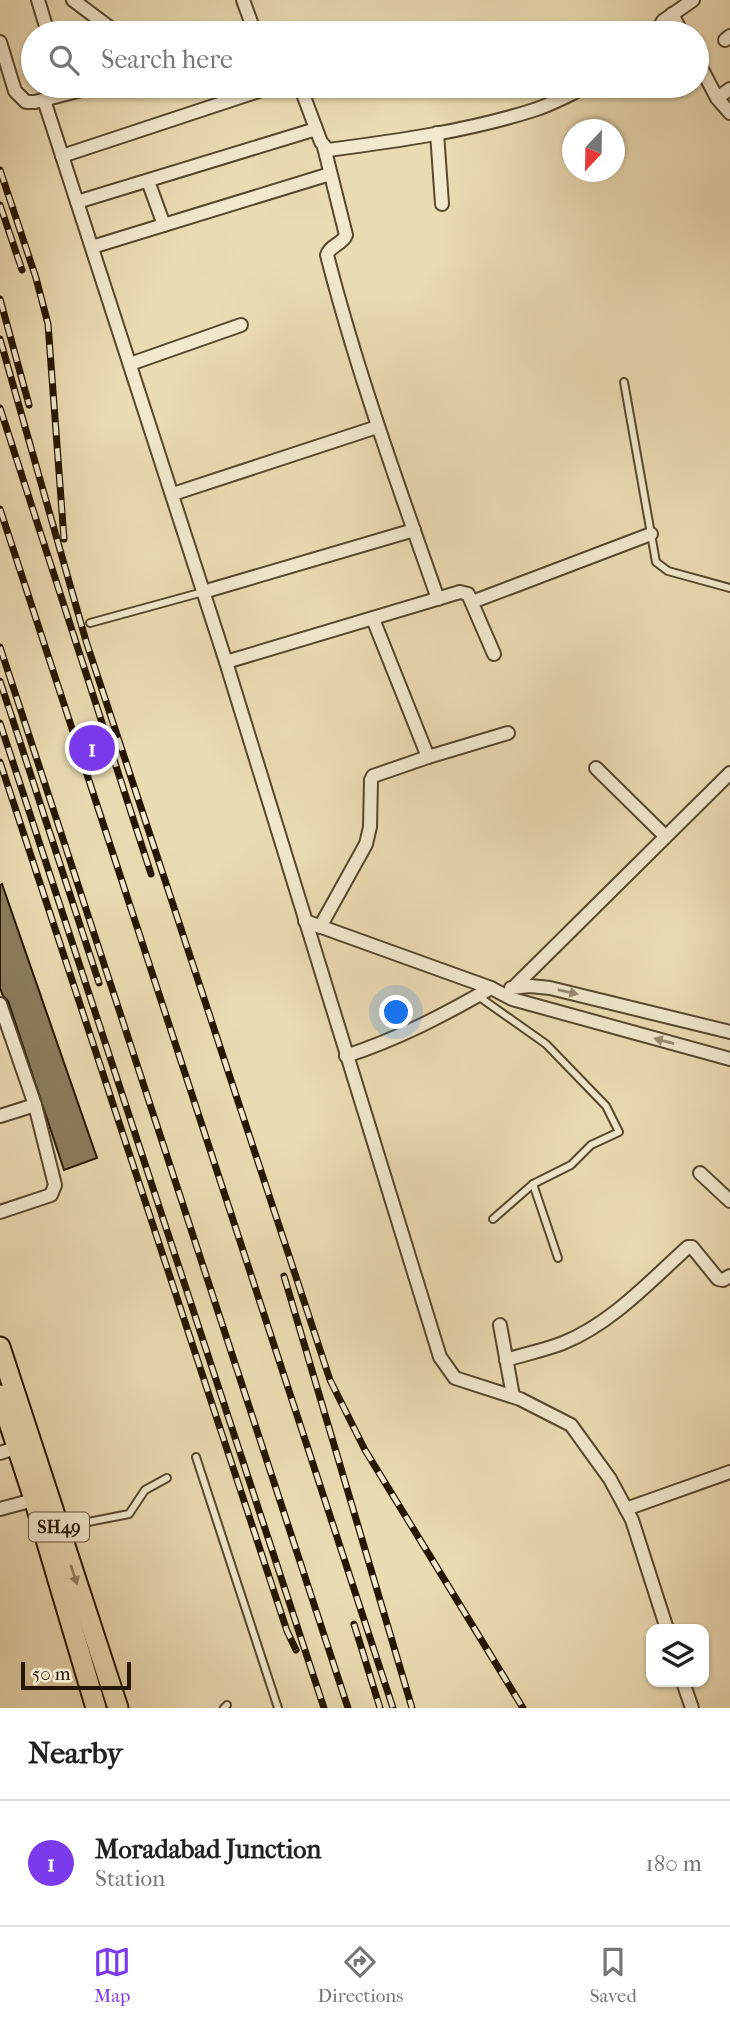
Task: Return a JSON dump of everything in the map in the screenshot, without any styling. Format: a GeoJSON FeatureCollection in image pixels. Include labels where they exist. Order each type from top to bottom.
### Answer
{"type":"FeatureCollection","features":[{"type":"Feature","properties":{"kind":"main road","name":"SH49"},"geometry":{"type":"LineString","coordinates":[[0,1347],[96,1708]]}},
{"type":"Feature","properties":{"kind":"main road","name":"SH49"},"geometry":{"type":"LineString","coordinates":[[0,1395],[9,1450],[59,1528],[118,1708]]}},
{"type":"Feature","properties":{"kind":"street"},"geometry":{"type":"LineString","coordinates":[[38,0],[44,21]]}},
{"type":"Feature","properties":{"kind":"street"},"geometry":{"type":"LineString","coordinates":[[73,0],[101,21]]}},
{"type":"Feature","properties":{"kind":"street"},"geometry":{"type":"LineString","coordinates":[[243,0],[250,21]]}},
{"type":"Feature","properties":{"kind":"street"},"geometry":{"type":"LineString","coordinates":[[663,21],[693,0]]}},
{"type":"Feature","properties":{"kind":"street"},"geometry":{"type":"LineString","coordinates":[[672,14],[676,21]]}},
{"type":"Feature","properties":{"kind":"street"},"geometry":{"type":"LineString","coordinates":[[0,42],[15,91],[20,98],[26,102],[48,98]]}},
{"type":"Feature","properties":{"kind":"street"},"geometry":{"type":"LineString","coordinates":[[709,83],[717,98],[730,113]]}},
{"type":"Feature","properties":{"kind":"street"},"geometry":{"type":"LineString","coordinates":[[717,98],[730,89]]}},
{"type":"Feature","properties":{"kind":"street"},"geometry":{"type":"LineString","coordinates":[[62,156],[238,98]]}},
{"type":"Feature","properties":{"kind":"street"},"geometry":{"type":"LineString","coordinates":[[304,98],[324,147],[346,235],[329,249],[327,255],[344,320],[377,427],[438,599]]}},
{"type":"Feature","properties":{"kind":"street"},"geometry":{"type":"LineString","coordinates":[[324,147],[328,150],[437,133],[536,110],[562,98]]}},
{"type":"Feature","properties":{"kind":"street"},"geometry":{"type":"LineString","coordinates":[[44,100],[204,592],[440,1357],[455,1378],[513,1396],[571,1424],[610,1479],[632,1520],[665,1624]]}},
{"type":"Feature","properties":{"kind":"street"},"geometry":{"type":"LineString","coordinates":[[77,202],[316,129]]}},
{"type":"Feature","properties":{"kind":"street"},"geometry":{"type":"LineString","coordinates":[[437,133],[442,204]]}},
{"type":"Feature","properties":{"kind":"street"},"geometry":{"type":"LineString","coordinates":[[92,247],[330,174]]}},
{"type":"Feature","properties":{"kind":"street"},"geometry":{"type":"LineString","coordinates":[[148,181],[164,225]]}},
{"type":"Feature","properties":{"kind":"street"},"geometry":{"type":"LineString","coordinates":[[130,364],[241,325]]}},
{"type":"Feature","properties":{"kind":"street"},"geometry":{"type":"LineString","coordinates":[[173,494],[377,427]]}},
{"type":"Feature","properties":{"kind":"street"},"geometry":{"type":"LineString","coordinates":[[204,592],[414,530]]}},
{"type":"Feature","properties":{"kind":"street"},"geometry":{"type":"LineString","coordinates":[[472,602],[650,534]]}},
{"type":"Feature","properties":{"kind":"street"},"geometry":{"type":"LineString","coordinates":[[226,662],[460,592],[468,594],[494,654]]}},
{"type":"Feature","properties":{"kind":"street"},"geometry":{"type":"LineString","coordinates":[[373,619],[428,757]]}},
{"type":"Feature","properties":{"kind":"street"},"geometry":{"type":"LineString","coordinates":[[320,927],[366,844],[370,827],[373,776],[508,733]]}},
{"type":"Feature","properties":{"kind":"street"},"geometry":{"type":"LineString","coordinates":[[596,768],[665,836]]}},
{"type":"Feature","properties":{"kind":"street"},"geometry":{"type":"LineString","coordinates":[[514,987],[730,773]]}},
{"type":"Feature","properties":{"kind":"street"},"geometry":{"type":"LineString","coordinates":[[305,921],[496,990],[512,999],[730,1059]]}},
{"type":"Feature","properties":{"kind":"street"},"geometry":{"type":"LineString","coordinates":[[346,1056],[419,1028],[478,996],[514,987],[550,988],[730,1032]]}},
{"type":"Feature","properties":{"kind":"street"},"geometry":{"type":"LineString","coordinates":[[0,1004],[35,1105],[55,1185],[55,1191],[46,1197],[0,1212]]}},
{"type":"Feature","properties":{"kind":"street"},"geometry":{"type":"LineString","coordinates":[[0,1116],[35,1105]]}},
{"type":"Feature","properties":{"kind":"street"},"geometry":{"type":"LineString","coordinates":[[700,1173],[730,1201]]}},
{"type":"Feature","properties":{"kind":"street"},"geometry":{"type":"LineString","coordinates":[[506,1360],[562,1343],[591,1329],[621,1307],[688,1247],[692,1247],[718,1279],[723,1280],[730,1276]]}},
{"type":"Feature","properties":{"kind":"street"},"geometry":{"type":"LineString","coordinates":[[499,1325],[513,1396]]}},
{"type":"Feature","properties":{"kind":"street"},"geometry":{"type":"LineString","coordinates":[[626,1509],[730,1472]]}},
{"type":"Feature","properties":{"kind":"street"},"geometry":{"type":"LineString","coordinates":[[0,1509],[41,1498]]}},
{"type":"Feature","properties":{"kind":"street"},"geometry":{"type":"LineString","coordinates":[[685,1687],[692,1708]]}},
{"type":"Feature","properties":{"kind":"lane"},"geometry":{"type":"LineString","coordinates":[[624,382],[656,562],[661,568],[730,588]]}},
{"type":"Feature","properties":{"kind":"lane"},"geometry":{"type":"LineString","coordinates":[[90,623],[204,592]]}},
{"type":"Feature","properties":{"kind":"lane"},"geometry":{"type":"LineString","coordinates":[[478,996],[546,1044],[606,1106],[618,1130],[617,1134],[587,1148],[571,1165],[533,1184],[493,1219]]}},
{"type":"Feature","properties":{"kind":"lane"},"geometry":{"type":"LineString","coordinates":[[533,1184],[558,1258]]}},
{"type":"Feature","properties":{"kind":"lane"},"geometry":{"type":"LineString","coordinates":[[196,1457],[278,1708]]}},
{"type":"Feature","properties":{"kind":"lane"},"geometry":{"type":"LineString","coordinates":[[59,1528],[129,1514],[145,1490],[167,1478]]}},
{"type":"Feature","properties":{"kind":"building"},"geometry":{"type":"Polygon","coordinates":[[[2,884],[97,1158],[64,1170],[8,1001],[0,988],[2,884]]]}},
{"type":"Feature","properties":{"kind":"railway"},"geometry":{"type":"LineString","coordinates":[[0,170],[36,278],[48,324],[64,539]]}},
{"type":"Feature","properties":{"kind":"railway"},"geometry":{"type":"LineString","coordinates":[[0,205],[22,270]]}},
{"type":"Feature","properties":{"kind":"railway"},"geometry":{"type":"LineString","coordinates":[[0,299],[29,405]]}},
{"type":"Feature","properties":{"kind":"railway"},"geometry":{"type":"LineString","coordinates":[[0,339],[86,641],[330,1380],[365,1450],[523,1708]]}},
{"type":"Feature","properties":{"kind":"railway"},"geometry":{"type":"LineString","coordinates":[[0,408],[151,874]]}},
{"type":"Feature","properties":{"kind":"railway"},"geometry":{"type":"LineString","coordinates":[[0,509],[393,1708]]}},
{"type":"Feature","properties":{"kind":"railway"},"geometry":{"type":"LineString","coordinates":[[0,647],[348,1708]]}},
{"type":"Feature","properties":{"kind":"railway"},"geometry":{"type":"LineString","coordinates":[[0,681],[99,983]]}},
{"type":"Feature","properties":{"kind":"railway"},"geometry":{"type":"LineString","coordinates":[[0,723],[324,1708]]}},
{"type":"Feature","properties":{"kind":"railway"},"geometry":{"type":"LineString","coordinates":[[0,762],[287,1631],[296,1650]]}},
{"type":"Feature","properties":{"kind":"railway"},"geometry":{"type":"LineString","coordinates":[[284,1276],[412,1708]]}},
{"type":"Feature","properties":{"kind":"railway"},"geometry":{"type":"LineString","coordinates":[[354,1624],[380,1708]]}},
{"type":"Feature","properties":{"kind":"place","name":"Moradabad Junction"},"geometry":{"type":"Point","coordinates":[92,748]}}]}
